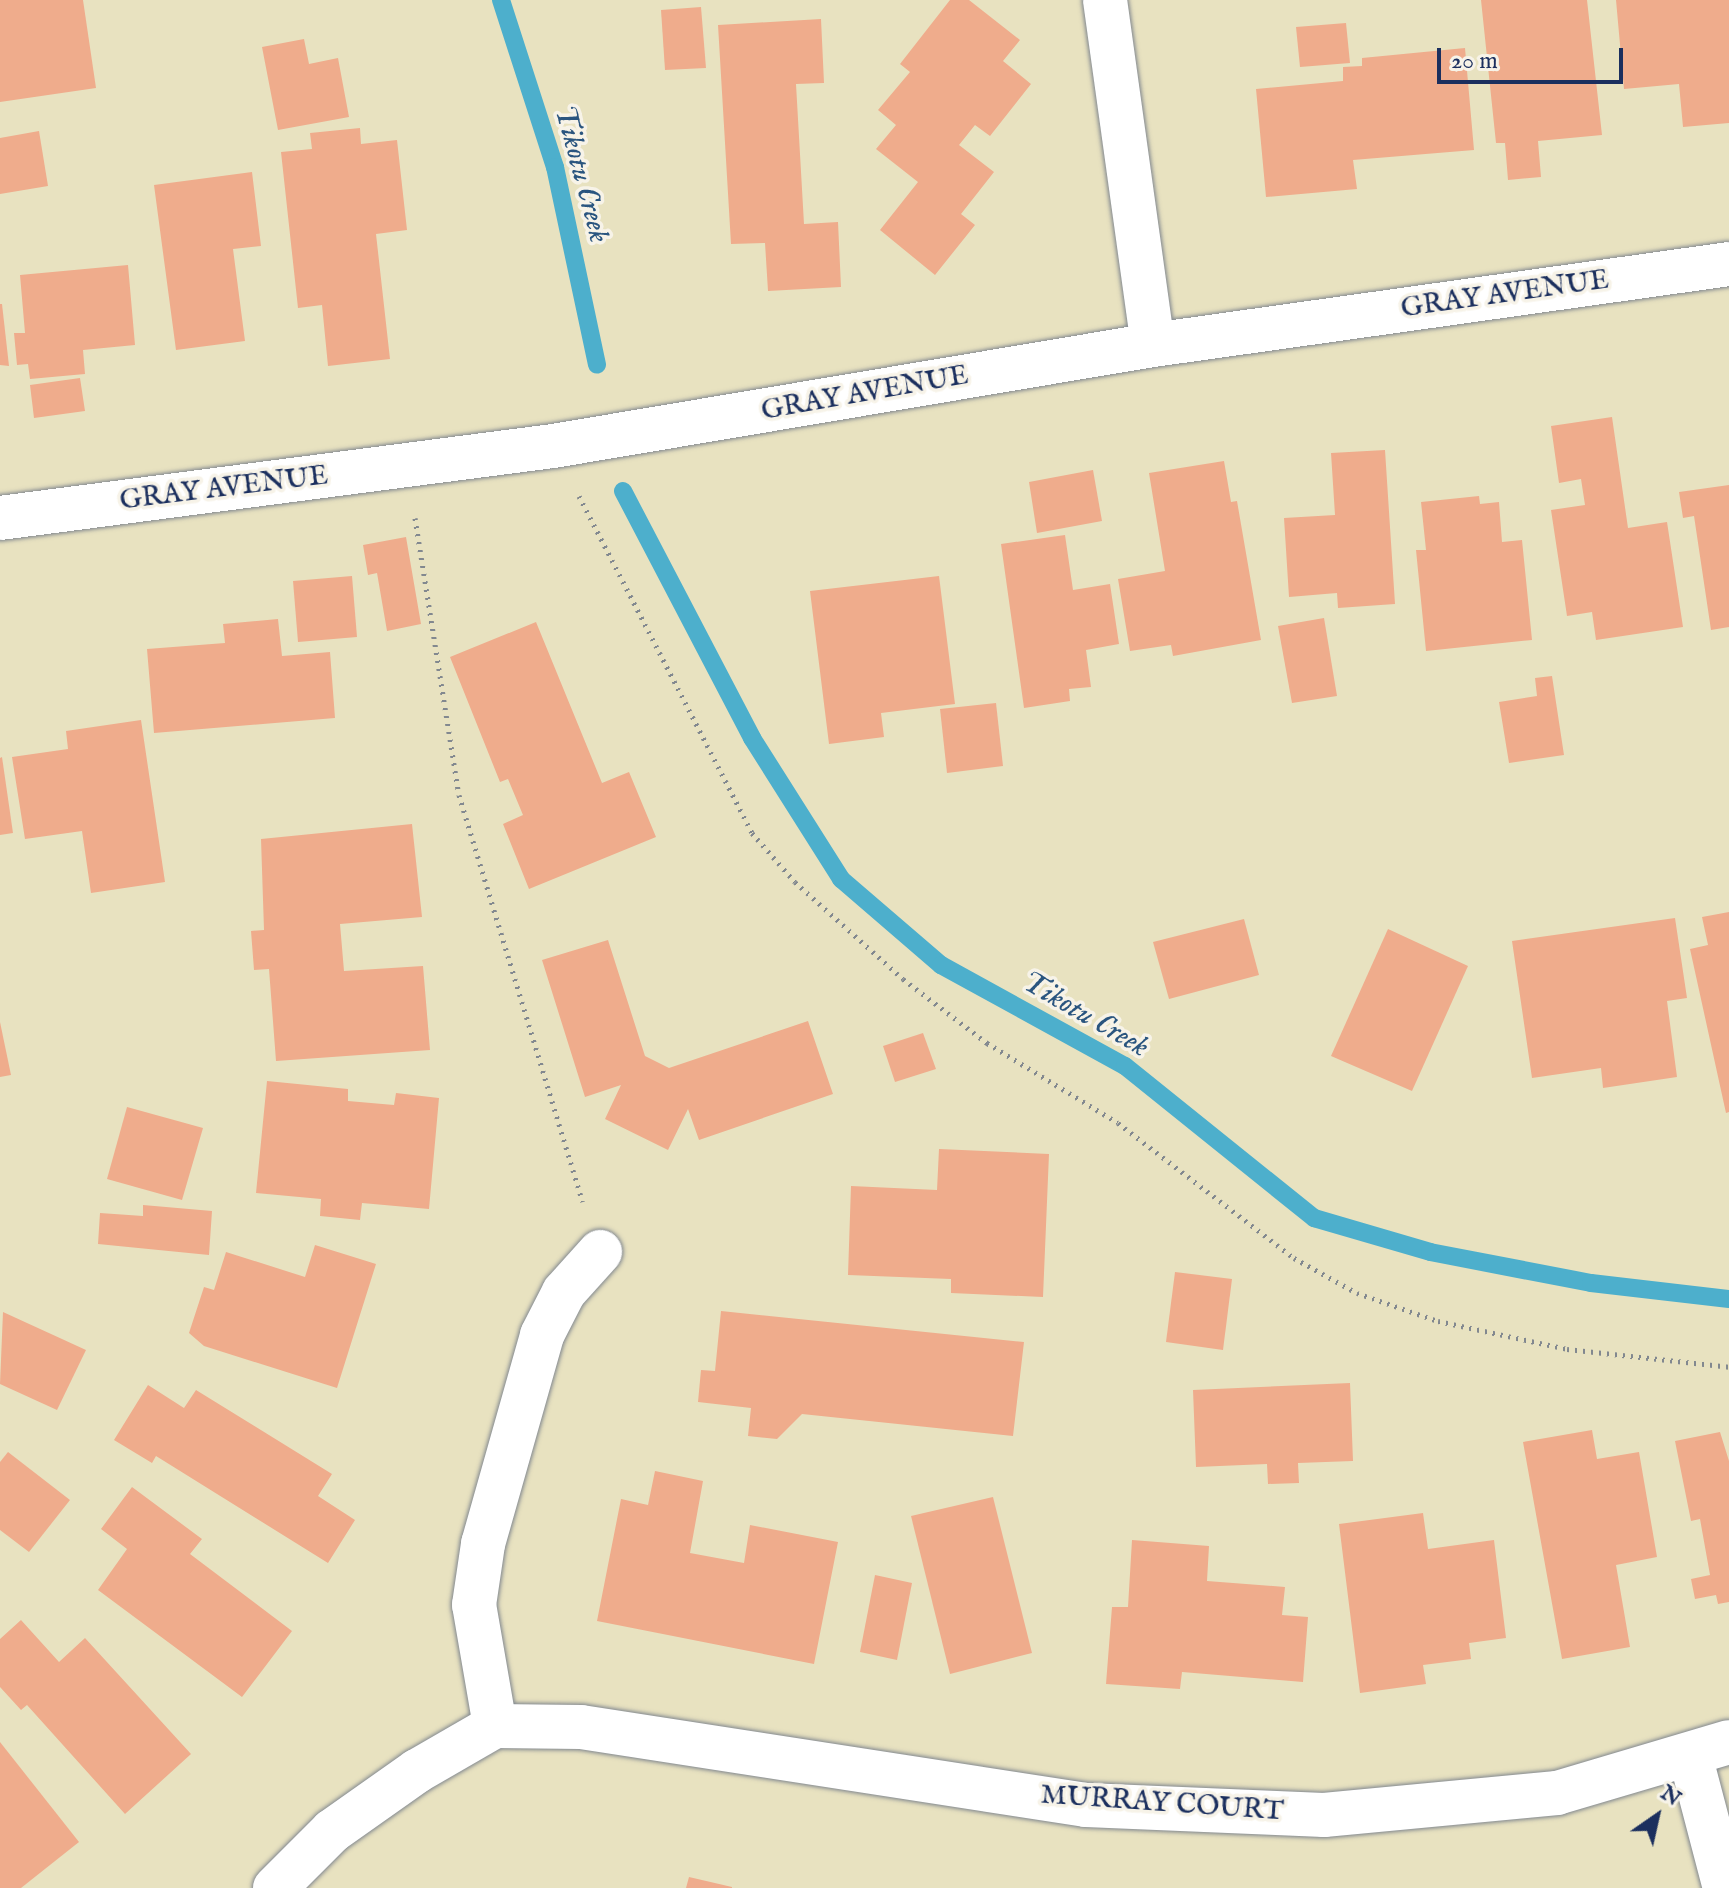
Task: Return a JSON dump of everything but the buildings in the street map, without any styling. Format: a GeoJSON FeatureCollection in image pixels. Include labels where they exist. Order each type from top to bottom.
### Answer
{"type":"FeatureCollection","features":[{"type":"Feature","properties":{"kind":"street"},"geometry":{"type":"LineString","coordinates":[[1105,0],[1153,345]]}},
{"type":"Feature","properties":{"kind":"street","name":"GRAY AVENUE"},"geometry":{"type":"LineString","coordinates":[[0,518],[553,446],[1153,345],[1729,264]]}},
{"type":"Feature","properties":{"kind":"street"},"geometry":{"type":"LineString","coordinates":[[275,1888],[332,1831],[417,1771],[495,1726],[474,1605],[483,1544],[542,1335],[564,1292],[600,1252]]}},
{"type":"Feature","properties":{"kind":"street","name":"MURRAY COURT"},"geometry":{"type":"LineString","coordinates":[[495,1726],[581,1727],[1086,1805],[1324,1815],[1557,1793],[1710,1748]]}},
{"type":"Feature","properties":{"kind":"street"},"geometry":{"type":"LineString","coordinates":[[1710,1748],[1725,1888]]}},
{"type":"Feature","properties":{"kind":"path"},"geometry":{"type":"LineString","coordinates":[[553,446],[752,833],[795,882],[903,979],[987,1043],[1118,1123],[1294,1258],[1357,1293],[1438,1321],[1567,1349],[1729,1367]]}},
{"type":"Feature","properties":{"kind":"path"},"geometry":{"type":"LineString","coordinates":[[407,465],[459,795],[600,1252]]}},
{"type":"Feature","properties":{"kind":"waterway","name":"Tikotu Creek"},"geometry":{"type":"LineString","coordinates":[[501,0],[555,167],[597,365]]}},
{"type":"Feature","properties":{"kind":"waterway","name":"Tikotu Creek"},"geometry":{"type":"LineString","coordinates":[[623,491],[752,738],[841,879],[941,965],[1125,1066],[1314,1218],[1430,1252],[1591,1283],[1729,1299]]}}]}
